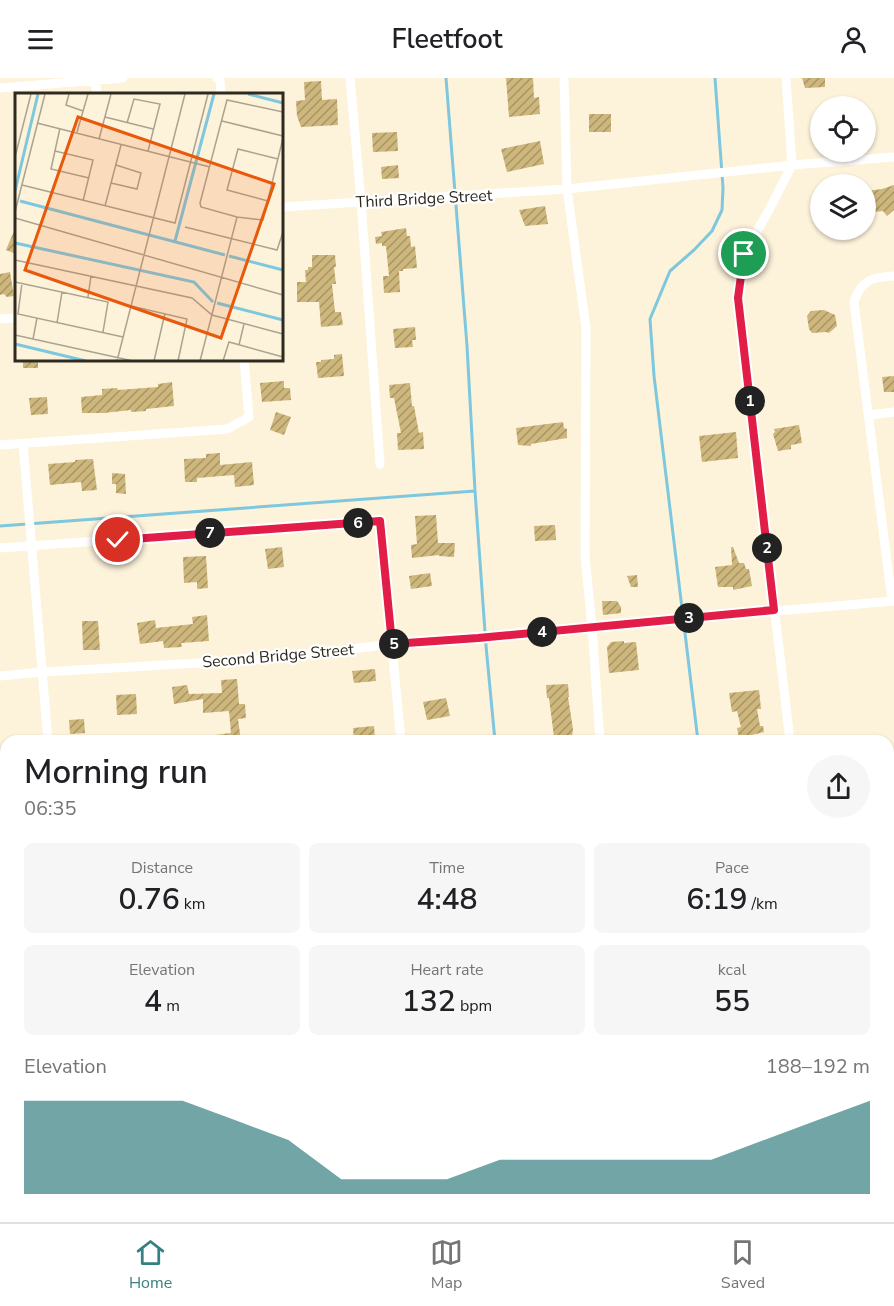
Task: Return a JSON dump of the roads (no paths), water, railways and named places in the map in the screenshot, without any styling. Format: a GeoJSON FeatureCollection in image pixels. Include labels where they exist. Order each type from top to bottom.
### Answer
{"type":"FeatureCollection","features":[{"type":"Feature","properties":{"kind":"street"},"geometry":{"type":"LineString","coordinates":[[0,88],[123,78]]}},
{"type":"Feature","properties":{"kind":"street"},"geometry":{"type":"LineString","coordinates":[[217,78],[220,80],[221,93]]}},
{"type":"Feature","properties":{"kind":"street"},"geometry":{"type":"LineString","coordinates":[[350,78],[362,201],[380,464]]}},
{"type":"Feature","properties":{"kind":"street"},"geometry":{"type":"LineString","coordinates":[[564,78],[567,189],[586,328],[585,556],[600,735]]}},
{"type":"Feature","properties":{"kind":"street"},"geometry":{"type":"LineString","coordinates":[[786,78],[792,165],[744,254],[738,298],[789,735]]}},
{"type":"Feature","properties":{"kind":"street"},"geometry":{"type":"LineString","coordinates":[[95,80],[97,93]]}},
{"type":"Feature","properties":{"kind":"street","name":"Third Bridge Street"},"geometry":{"type":"LineString","coordinates":[[284,207],[567,189],[792,165],[894,157]]}},
{"type":"Feature","properties":{"kind":"street"},"geometry":{"type":"LineString","coordinates":[[893,601],[855,302],[858,290],[868,280],[882,276],[894,276]]}},
{"type":"Feature","properties":{"kind":"street"},"geometry":{"type":"LineString","coordinates":[[0,319],[15,318]]}},
{"type":"Feature","properties":{"kind":"street"},"geometry":{"type":"LineString","coordinates":[[0,445],[227,429],[249,417],[244,362]]}},
{"type":"Feature","properties":{"kind":"street"},"geometry":{"type":"LineString","coordinates":[[869,415],[894,412]]}},
{"type":"Feature","properties":{"kind":"street"},"geometry":{"type":"LineString","coordinates":[[23,444],[48,735]]}},
{"type":"Feature","properties":{"kind":"street"},"geometry":{"type":"LineString","coordinates":[[0,548],[380,521],[400,735]]}},
{"type":"Feature","properties":{"kind":"street","name":"Second Bridge Street"},"geometry":{"type":"LineString","coordinates":[[0,676],[269,659],[392,644],[893,601]]}},
{"type":"Feature","properties":{"kind":"waterway"},"geometry":{"type":"LineString","coordinates":[[446,78],[467,346],[486,646],[494,735]]}},
{"type":"Feature","properties":{"kind":"waterway"},"geometry":{"type":"LineString","coordinates":[[697,735],[654,376],[650,319],[670,271],[712,231],[722,210],[723,188],[715,78]]}},
{"type":"Feature","properties":{"kind":"waterway"},"geometry":{"type":"LineString","coordinates":[[0,526],[475,491]]}}]}
